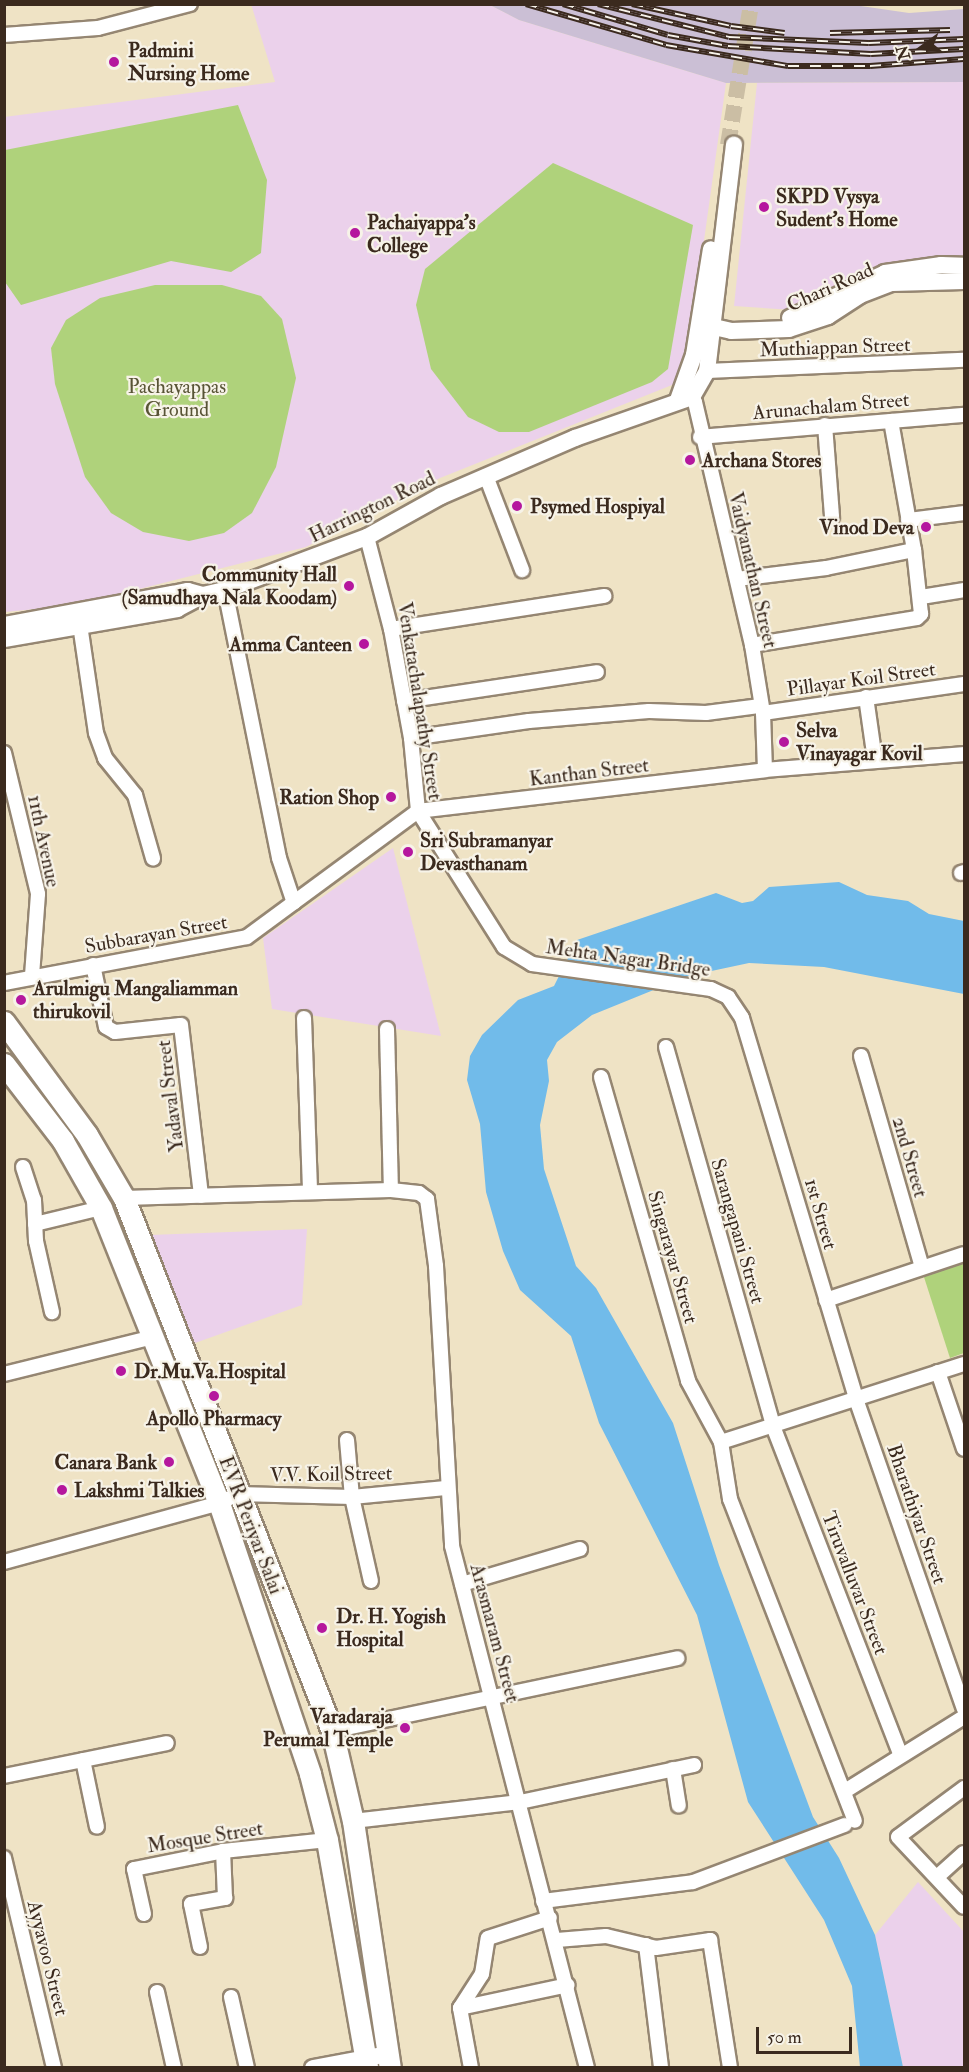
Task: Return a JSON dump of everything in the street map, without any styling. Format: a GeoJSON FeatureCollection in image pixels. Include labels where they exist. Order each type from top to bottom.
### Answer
{"type":"FeatureCollection","features":[{"type":"Feature","properties":{"kind":"main road","name":"EVR Periyar Salai"},"geometry":{"type":"LineString","coordinates":[[4,1022],[87,1135],[124,1198],[178,1330],[310,1774],[327,1840],[367,2063]]}},
{"type":"Feature","properties":{"kind":"main road","name":"EVR Periyar Salai"},"geometry":{"type":"LineString","coordinates":[[4,1064],[63,1141],[101,1208],[154,1337],[332,1731],[353,1821],[389,2061]]}},
{"type":"Feature","properties":{"kind":"street"},"geometry":{"type":"LineString","coordinates":[[4,35],[98,28],[190,4]]}},
{"type":"Feature","properties":{"kind":"street"},"geometry":{"type":"LineString","coordinates":[[731,145],[714,323],[707,372],[684,394],[694,355],[731,145]]}},
{"type":"Feature","properties":{"kind":"street","name":"Chari Road"},"geometry":{"type":"LineString","coordinates":[[714,323],[801,316],[885,273],[940,265],[964,266]]}},
{"type":"Feature","properties":{"kind":"street","name":"Chari Road"},"geometry":{"type":"LineString","coordinates":[[714,323],[731,331],[789,329],[828,316],[860,296],[892,283],[964,281]]}},
{"type":"Feature","properties":{"kind":"street","name":"Muthiappan Street"},"geometry":{"type":"LineString","coordinates":[[707,372],[964,360]]}},
{"type":"Feature","properties":{"kind":"street","name":"Vaidyanathan Street"},"geometry":{"type":"LineString","coordinates":[[684,394],[700,437],[752,645],[761,709],[765,770]]}},
{"type":"Feature","properties":{"kind":"street","name":"Harrington Road"},"geometry":{"type":"LineString","coordinates":[[4,625],[79,620],[188,591],[203,595],[225,590],[368,537],[441,496],[684,394]]}},
{"type":"Feature","properties":{"kind":"street","name":"Arunachalam Street"},"geometry":{"type":"LineString","coordinates":[[700,437],[964,415]]}},
{"type":"Feature","properties":{"kind":"street"},"geometry":{"type":"LineString","coordinates":[[752,645],[917,618],[921,614],[915,550],[891,421]]}},
{"type":"Feature","properties":{"kind":"street"},"geometry":{"type":"LineString","coordinates":[[825,425],[832,517]]}},
{"type":"Feature","properties":{"kind":"street"},"geometry":{"type":"LineString","coordinates":[[486,476],[522,570]]}},
{"type":"Feature","properties":{"kind":"street"},"geometry":{"type":"LineString","coordinates":[[908,520],[964,513]]}},
{"type":"Feature","properties":{"kind":"street","name":"Venkatachalapathy Street"},"geometry":{"type":"LineString","coordinates":[[368,537],[391,629],[411,738],[418,812],[510,953]]}},
{"type":"Feature","properties":{"kind":"street"},"geometry":{"type":"LineString","coordinates":[[737,579],[826,568],[915,550]]}},
{"type":"Feature","properties":{"kind":"street"},"geometry":{"type":"LineString","coordinates":[[225,590],[279,858],[294,903]]}},
{"type":"Feature","properties":{"kind":"street"},"geometry":{"type":"LineString","coordinates":[[921,597],[964,590]]}},
{"type":"Feature","properties":{"kind":"street"},"geometry":{"type":"LineString","coordinates":[[391,629],[604,596]]}},
{"type":"Feature","properties":{"kind":"street"},"geometry":{"type":"LineString","coordinates":[[4,639],[79,620],[96,734],[105,758],[135,795],[153,858]]}},
{"type":"Feature","properties":{"kind":"street"},"geometry":{"type":"LineString","coordinates":[[404,701],[597,672]]}},
{"type":"Feature","properties":{"kind":"street","name":"Pillayar Koil Street"},"geometry":{"type":"LineString","coordinates":[[411,738],[529,721],[649,711],[706,713],[761,709],[964,684]]}},
{"type":"Feature","properties":{"kind":"street"},"geometry":{"type":"LineString","coordinates":[[866,697],[875,760]]}},
{"type":"Feature","properties":{"kind":"street","name":"11th Avenue"},"geometry":{"type":"LineString","coordinates":[[4,753],[38,894],[32,975]]}},
{"type":"Feature","properties":{"kind":"street","name":"Kanthan Street"},"geometry":{"type":"LineString","coordinates":[[418,812],[765,770],[964,754]]}},
{"type":"Feature","properties":{"kind":"street","name":"Subbarayan Street"},"geometry":{"type":"LineString","coordinates":[[4,983],[32,975],[247,937],[418,812]]}},
{"type":"Feature","properties":{"kind":"street","name":"Mehta Nagar Bridge"},"geometry":{"type":"LineString","coordinates":[[510,953],[537,965],[711,988],[732,1002],[748,1035]]}},
{"type":"Feature","properties":{"kind":"street","name":"Yadaval Street"},"geometry":{"type":"LineString","coordinates":[[93,965],[106,1027],[115,1032],[181,1025],[201,1196]]}},
{"type":"Feature","properties":{"kind":"street"},"geometry":{"type":"LineString","coordinates":[[304,1018],[310,1192]]}},
{"type":"Feature","properties":{"kind":"street"},"geometry":{"type":"LineString","coordinates":[[124,1198],[391,1190],[387,1029]]}},
{"type":"Feature","properties":{"kind":"street","name":"1st Street"},"geometry":{"type":"LineString","coordinates":[[748,1035],[856,1399]]}},
{"type":"Feature","properties":{"kind":"street","name":"Sarangapani Street"},"geometry":{"type":"LineString","coordinates":[[666,1047],[773,1426]]}},
{"type":"Feature","properties":{"kind":"street","name":"2nd Street"},"geometry":{"type":"LineString","coordinates":[[861,1056],[921,1268]]}},
{"type":"Feature","properties":{"kind":"street","name":"Singarayar Street"},"geometry":{"type":"LineString","coordinates":[[543,1900],[693,1882],[850,1823],[845,1791],[730,1499],[721,1442],[688,1381],[601,1077]]}},
{"type":"Feature","properties":{"kind":"street"},"geometry":{"type":"LineString","coordinates":[[23,1167],[34,1200],[35,1224],[52,1312]]}},
{"type":"Feature","properties":{"kind":"street","name":"Arasmaram Street"},"geometry":{"type":"LineString","coordinates":[[391,1190],[419,1193],[427,1199],[436,1266],[446,1488],[452,1546],[520,1802],[543,1900],[557,1940],[587,2067]]}},
{"type":"Feature","properties":{"kind":"street"},"geometry":{"type":"LineString","coordinates":[[35,1224],[101,1208]]}},
{"type":"Feature","properties":{"kind":"street"},"geometry":{"type":"LineString","coordinates":[[826,1300],[964,1254]]}},
{"type":"Feature","properties":{"kind":"street"},"geometry":{"type":"LineString","coordinates":[[6,1369],[154,1337]]}},
{"type":"Feature","properties":{"kind":"street"},"geometry":{"type":"LineString","coordinates":[[721,1442],[964,1364]]}},
{"type":"Feature","properties":{"kind":"street"},"geometry":{"type":"LineString","coordinates":[[938,1372],[964,1449]]}},
{"type":"Feature","properties":{"kind":"street","name":"Bharathiyar Street"},"geometry":{"type":"LineString","coordinates":[[856,1399],[964,1709]]}},
{"type":"Feature","properties":{"kind":"street","name":"Tiruvalluvar Street"},"geometry":{"type":"LineString","coordinates":[[773,1426],[900,1754]]}},
{"type":"Feature","properties":{"kind":"street"},"geometry":{"type":"LineString","coordinates":[[346,1440],[352,1497],[371,1581]]}},
{"type":"Feature","properties":{"kind":"street","name":"V.V. Koil Street"},"geometry":{"type":"LineString","coordinates":[[4,1562],[228,1499],[352,1497],[446,1488]]}},
{"type":"Feature","properties":{"kind":"street"},"geometry":{"type":"LineString","coordinates":[[462,1584],[580,1549]]}},
{"type":"Feature","properties":{"kind":"street"},"geometry":{"type":"LineString","coordinates":[[332,1731],[677,1658]]}},
{"type":"Feature","properties":{"kind":"street"},"geometry":{"type":"LineString","coordinates":[[845,1791],[900,1754],[964,1717]]}},
{"type":"Feature","properties":{"kind":"street"},"geometry":{"type":"LineString","coordinates":[[4,1776],[167,1743]]}},
{"type":"Feature","properties":{"kind":"street"},"geometry":{"type":"LineString","coordinates":[[83,1760],[97,1827]]}},
{"type":"Feature","properties":{"kind":"street"},"geometry":{"type":"LineString","coordinates":[[353,1821],[520,1802],[694,1765]]}},
{"type":"Feature","properties":{"kind":"street"},"geometry":{"type":"LineString","coordinates":[[673,1769],[679,1806]]}},
{"type":"Feature","properties":{"kind":"street"},"geometry":{"type":"LineString","coordinates":[[962,1898],[937,1877],[898,1837],[964,1788]]}},
{"type":"Feature","properties":{"kind":"street","name":"Mosque Street"},"geometry":{"type":"LineString","coordinates":[[144,1914],[134,1869],[223,1851],[327,1840]]}},
{"type":"Feature","properties":{"kind":"street"},"geometry":{"type":"LineString","coordinates":[[200,1947],[191,1904],[225,1898],[223,1851]]}},
{"type":"Feature","properties":{"kind":"street"},"geometry":{"type":"LineString","coordinates":[[937,1877],[964,1853]]}},
{"type":"Feature","properties":{"kind":"street","name":"Ayyavoo Street"},"geometry":{"type":"LineString","coordinates":[[4,1858],[54,2067]]}},
{"type":"Feature","properties":{"kind":"street"},"geometry":{"type":"LineString","coordinates":[[471,2067],[460,2008],[482,1974],[488,1938],[550,1918]]}},
{"type":"Feature","properties":{"kind":"street"},"geometry":{"type":"LineString","coordinates":[[557,1940],[606,1936],[656,1948],[710,1940],[730,2067]]}},
{"type":"Feature","properties":{"kind":"street"},"geometry":{"type":"LineString","coordinates":[[646,1946],[661,2067]]}},
{"type":"Feature","properties":{"kind":"street"},"geometry":{"type":"LineString","coordinates":[[460,2008],[568,1985]]}},
{"type":"Feature","properties":{"kind":"street"},"geometry":{"type":"LineString","coordinates":[[157,1992],[174,2067]]}},
{"type":"Feature","properties":{"kind":"street"},"geometry":{"type":"LineString","coordinates":[[231,1997],[247,2067]]}},
{"type":"Feature","properties":{"kind":"street"},"geometry":{"type":"LineString","coordinates":[[313,2067],[389,2061]]}},
{"type":"Feature","properties":{"kind":"shaded area","name":"Pachaiyappa's College"},"geometry":{"type":"Polygon","coordinates":[[[251,4],[490,5],[519,20],[726,83],[689,348],[677,383],[440,478],[306,547],[76,605],[5,612],[4,117],[275,82],[251,4]]]}},
{"type":"Feature","properties":{"kind":"shaded area"},"geometry":{"type":"Polygon","coordinates":[[[847,4],[909,13],[964,9],[964,82],[726,83],[519,20],[490,5],[847,4]]]}},
{"type":"Feature","properties":{"kind":"shaded area"},"geometry":{"type":"Polygon","coordinates":[[[964,82],[964,256],[932,257],[877,267],[793,310],[734,306],[757,83],[964,82]]]}},
{"type":"Feature","properties":{"kind":"shaded area"},"geometry":{"type":"Polygon","coordinates":[[[393,848],[441,1036],[272,1009],[263,938],[393,848]]]}},
{"type":"Feature","properties":{"kind":"shaded area"},"geometry":{"type":"Polygon","coordinates":[[[307,1229],[302,1305],[195,1343],[150,1235],[307,1229]]]}},
{"type":"Feature","properties":{"kind":"shaded area"},"geometry":{"type":"Polygon","coordinates":[[[918,1882],[964,1932],[964,2067],[903,2067],[875,1935],[918,1882]]]}},
{"type":"Feature","properties":{"kind":"green space"},"geometry":{"type":"Polygon","coordinates":[[[238,105],[267,180],[261,253],[231,272],[171,261],[21,305],[5,282],[5,150],[238,105]]]}},
{"type":"Feature","properties":{"kind":"green space"},"geometry":{"type":"Polygon","coordinates":[[[553,163],[693,225],[668,369],[652,382],[529,432],[499,432],[468,417],[431,369],[416,305],[425,269],[553,163]]]}},
{"type":"Feature","properties":{"kind":"green space","name":"Pachayappas Ground"},"geometry":{"type":"Polygon","coordinates":[[[155,285],[222,285],[261,296],[282,319],[296,378],[276,467],[252,513],[224,533],[189,541],[143,532],[111,513],[85,477],[55,384],[51,348],[66,320],[100,298],[155,285]]]}},
{"type":"Feature","properties":{"kind":"green space"},"geometry":{"type":"Polygon","coordinates":[[[964,1261],[964,1353],[950,1358],[923,1274],[964,1261]]]}},
{"type":"Feature","properties":{"kind":"water"},"geometry":{"type":"Polygon","coordinates":[[[839,882],[867,895],[908,901],[929,914],[964,921],[964,994],[824,967],[749,963],[688,976],[592,1015],[557,1042],[547,1060],[549,1081],[540,1125],[544,1169],[576,1266],[596,1288],[673,1423],[719,1565],[813,1817],[839,1858],[875,1935],[903,2067],[860,2067],[852,1986],[824,1920],[748,1802],[697,1615],[599,1423],[571,1336],[520,1290],[503,1251],[486,1192],[480,1124],[467,1080],[470,1056],[482,1035],[518,1000],[554,986],[577,940],[716,893],[742,903],[753,901],[769,887],[839,882]]]}},
{"type":"Feature","properties":{"kind":"tunnel"},"geometry":{"type":"LineString","coordinates":[[728,145],[751,4]]}},
{"type":"Feature","properties":{"kind":"railway"},"geometry":{"type":"LineString","coordinates":[[526,4],[666,45],[788,66],[870,66],[964,59]]}},
{"type":"Feature","properties":{"kind":"railway"},"geometry":{"type":"LineString","coordinates":[[563,4],[668,35],[728,46],[871,54],[964,49]]}},
{"type":"Feature","properties":{"kind":"railway"},"geometry":{"type":"LineString","coordinates":[[598,4],[729,37],[869,43],[964,39]]}},
{"type":"Feature","properties":{"kind":"railway"},"geometry":{"type":"LineString","coordinates":[[632,4],[731,26],[785,33]]}},
{"type":"Feature","properties":{"kind":"railway"},"geometry":{"type":"LineString","coordinates":[[830,33],[950,30]]}},
{"type":"Feature","properties":{"kind":"place","name":"Padmini Nursing Home"},"geometry":{"type":"Point","coordinates":[114,62]}},
{"type":"Feature","properties":{"kind":"place","name":"SKPD Vysya Sudent's Home"},"geometry":{"type":"Point","coordinates":[764,207]}},
{"type":"Feature","properties":{"kind":"place","name":"Pachaiyappa's College"},"geometry":{"type":"Point","coordinates":[355,233]}},
{"type":"Feature","properties":{"kind":"place","name":"Archana Stores"},"geometry":{"type":"Point","coordinates":[690,460]}},
{"type":"Feature","properties":{"kind":"place","name":"Psymed Hospiyal"},"geometry":{"type":"Point","coordinates":[517,506]}},
{"type":"Feature","properties":{"kind":"place","name":"Vinod Deva"},"geometry":{"type":"Point","coordinates":[926,527]}},
{"type":"Feature","properties":{"kind":"place","name":"Community Hall (Samudhaya Nala Koodam)"},"geometry":{"type":"Point","coordinates":[349,586]}},
{"type":"Feature","properties":{"kind":"place","name":"Amma Canteen"},"geometry":{"type":"Point","coordinates":[364,644]}},
{"type":"Feature","properties":{"kind":"place","name":"Selva Vinayagar Kovil"},"geometry":{"type":"Point","coordinates":[784,742]}},
{"type":"Feature","properties":{"kind":"place","name":"Ration Shop"},"geometry":{"type":"Point","coordinates":[391,797]}},
{"type":"Feature","properties":{"kind":"place","name":"Sri Subramanyar Devasthanam"},"geometry":{"type":"Point","coordinates":[408,852]}},
{"type":"Feature","properties":{"kind":"place","name":"Arulmigu Mangaliamman thirukovil"},"geometry":{"type":"Point","coordinates":[21,1000]}},
{"type":"Feature","properties":{"kind":"place","name":"Dr.Mu.Va.Hospital"},"geometry":{"type":"Point","coordinates":[121,1371]}},
{"type":"Feature","properties":{"kind":"place","name":"Apollo Pharmacy"},"geometry":{"type":"Point","coordinates":[214,1396]}},
{"type":"Feature","properties":{"kind":"place","name":"Canara Bank"},"geometry":{"type":"Point","coordinates":[169,1462]}},
{"type":"Feature","properties":{"kind":"place","name":"Lakshmi Talkies"},"geometry":{"type":"Point","coordinates":[62,1490]}},
{"type":"Feature","properties":{"kind":"place","name":"Dr. H. Yogish Hospital"},"geometry":{"type":"Point","coordinates":[322,1628]}},
{"type":"Feature","properties":{"kind":"place","name":"Varadaraja Perumal Temple"},"geometry":{"type":"Point","coordinates":[405,1728]}}]}
